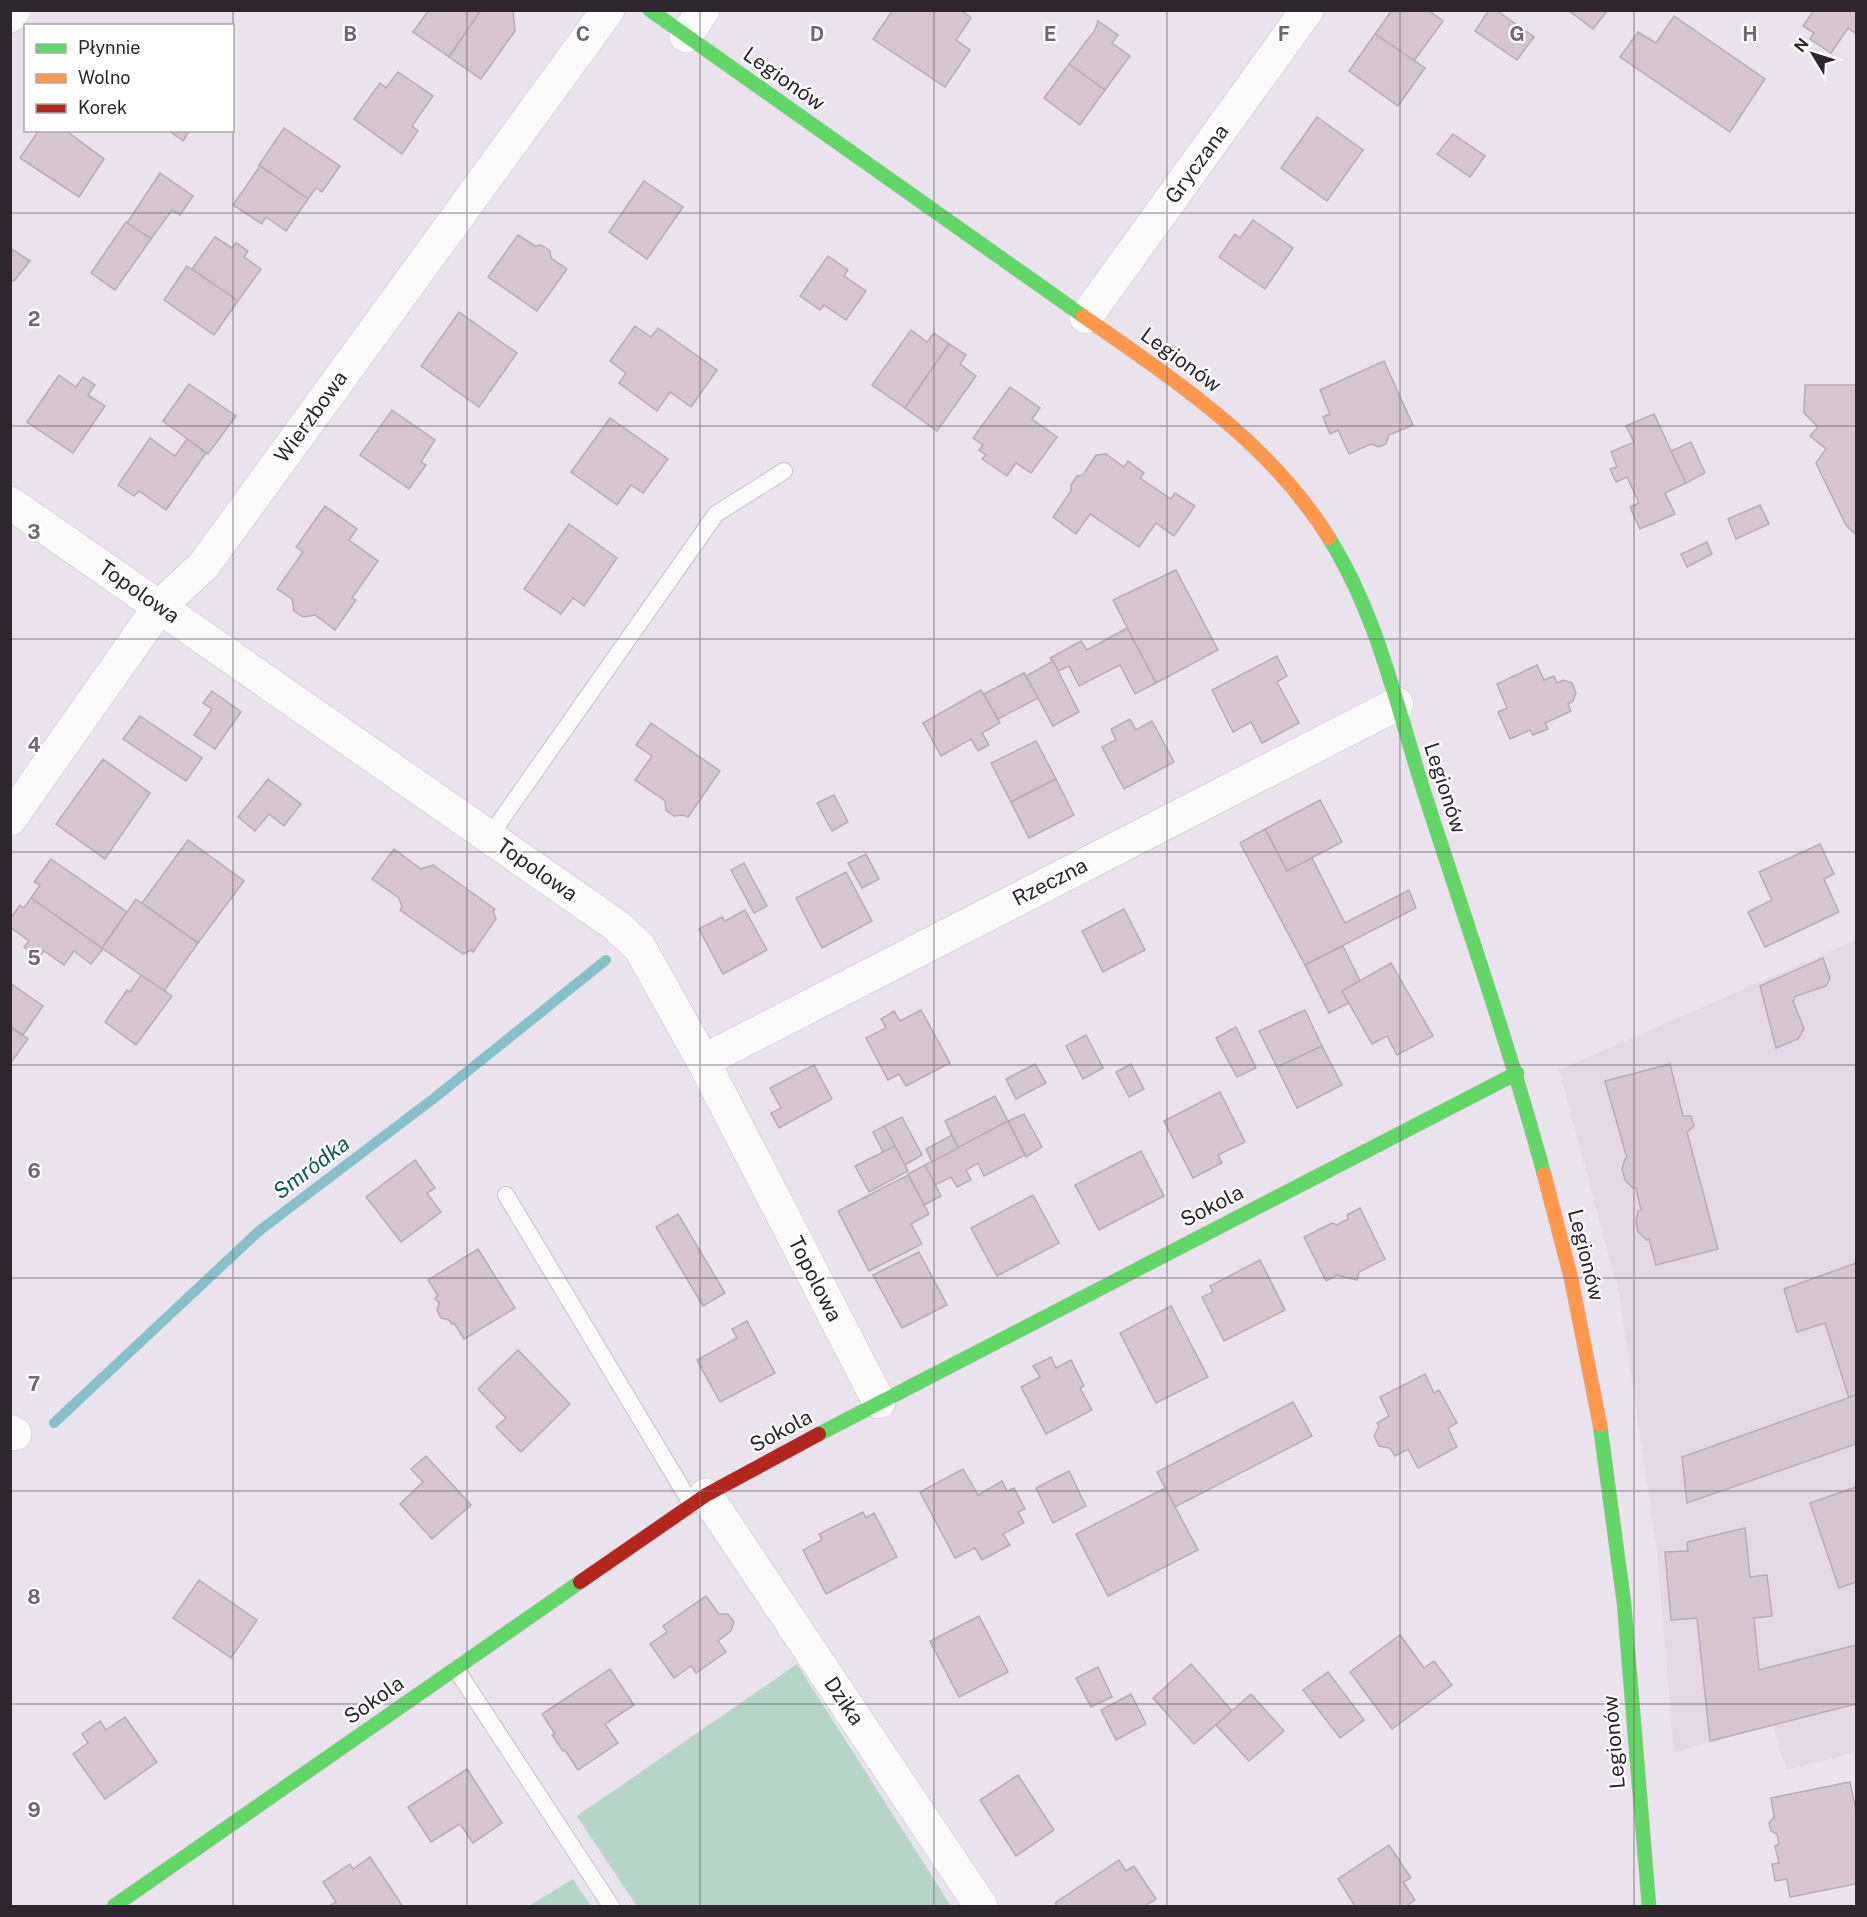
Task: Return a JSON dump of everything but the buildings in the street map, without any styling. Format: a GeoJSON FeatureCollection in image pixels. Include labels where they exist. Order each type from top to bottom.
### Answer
{"type":"FeatureCollection","features":[{"type":"Feature","properties":{"kind":"street"},"geometry":{"type":"LineString","coordinates":[[10,16],[14,10]]}},
{"type":"Feature","properties":{"kind":"street","name":"Wierzbowa"},"geometry":{"type":"LineString","coordinates":[[10,819],[160,606],[204,565],[608,10]]}},
{"type":"Feature","properties":{"kind":"street","name":"Legionów"},"geometry":{"type":"LineString","coordinates":[[650,10],[694,23],[1086,318],[1191,392],[1254,447],[1288,482],[1334,548],[1354,584],[1372,624],[1517,1073],[1572,1280],[1611,1490],[1623,1598],[1649,1906]]}},
{"type":"Feature","properties":{"kind":"street","name":"Gryczana"},"geometry":{"type":"LineString","coordinates":[[1086,318],[1307,10]]}},
{"type":"Feature","properties":{"kind":"street","name":"Topolowa"},"geometry":{"type":"LineString","coordinates":[[10,503],[617,927],[640,948],[703,1062],[879,1402]]}},
{"type":"Feature","properties":{"kind":"street","name":"Rzeczna"},"geometry":{"type":"LineString","coordinates":[[703,1062],[1397,704]]}},
{"type":"Feature","properties":{"kind":"street","name":"Sokola"},"geometry":{"type":"LineString","coordinates":[[114,1906],[699,1500],[879,1402],[1517,1073]]}},
{"type":"Feature","properties":{"kind":"street","name":"Dzika"},"geometry":{"type":"LineString","coordinates":[[699,1500],[981,1906]]}},
{"type":"Feature","properties":{"kind":"lane"},"geometry":{"type":"LineString","coordinates":[[489,837],[716,514],[784,471]]}},
{"type":"Feature","properties":{"kind":"lane"},"geometry":{"type":"LineString","coordinates":[[506,1195],[699,1500]]}},
{"type":"Feature","properties":{"kind":"lane"},"geometry":{"type":"LineString","coordinates":[[456,1669],[611,1906]]}},
{"type":"Feature","properties":{"kind":"shaded area"},"geometry":{"type":"Polygon","coordinates":[[[1856,940],[1856,1752],[1786,1770],[1773,1725],[1674,1752],[1657,1553],[1620,1298],[1559,1070],[1856,940]]]}},
{"type":"Feature","properties":{"kind":"green space"},"geometry":{"type":"Polygon","coordinates":[[[797,1664],[951,1906],[637,1906],[577,1816],[797,1664]]]}},
{"type":"Feature","properties":{"kind":"green space"},"geometry":{"type":"Polygon","coordinates":[[[573,1879],[591,1906],[529,1906],[573,1879]]]}},
{"type":"Feature","properties":{"kind":"waterway","name":"Smródka"},"geometry":{"type":"LineString","coordinates":[[54,1423],[259,1231],[433,1099],[606,960]]}},
{"type":"Feature","properties":{"kind":"traffic: fast"},"geometry":{"type":"LineString","coordinates":[[650,10],[1083,316]]}},
{"type":"Feature","properties":{"kind":"traffic: fast"},"geometry":{"type":"LineString","coordinates":[[1329,538],[1361,599],[1384,662],[1501,1030],[1544,1174]]}},
{"type":"Feature","properties":{"kind":"traffic: fast"},"geometry":{"type":"LineString","coordinates":[[819,1434],[1517,1073]]}},
{"type":"Feature","properties":{"kind":"traffic: fast"},"geometry":{"type":"LineString","coordinates":[[1600,1425],[1624,1603],[1649,1906]]}},
{"type":"Feature","properties":{"kind":"traffic: fast"},"geometry":{"type":"LineString","coordinates":[[114,1906],[580,1582]]}},
{"type":"Feature","properties":{"kind":"traffic: slow"},"geometry":{"type":"LineString","coordinates":[[1083,316],[1185,389],[1249,442],[1305,503],[1329,538]]}},
{"type":"Feature","properties":{"kind":"traffic: slow"},"geometry":{"type":"LineString","coordinates":[[1544,1174],[1571,1278],[1600,1425]]}},
{"type":"Feature","properties":{"kind":"traffic: jam"},"geometry":{"type":"LineString","coordinates":[[580,1582],[706,1495],[819,1434]]}}]}
